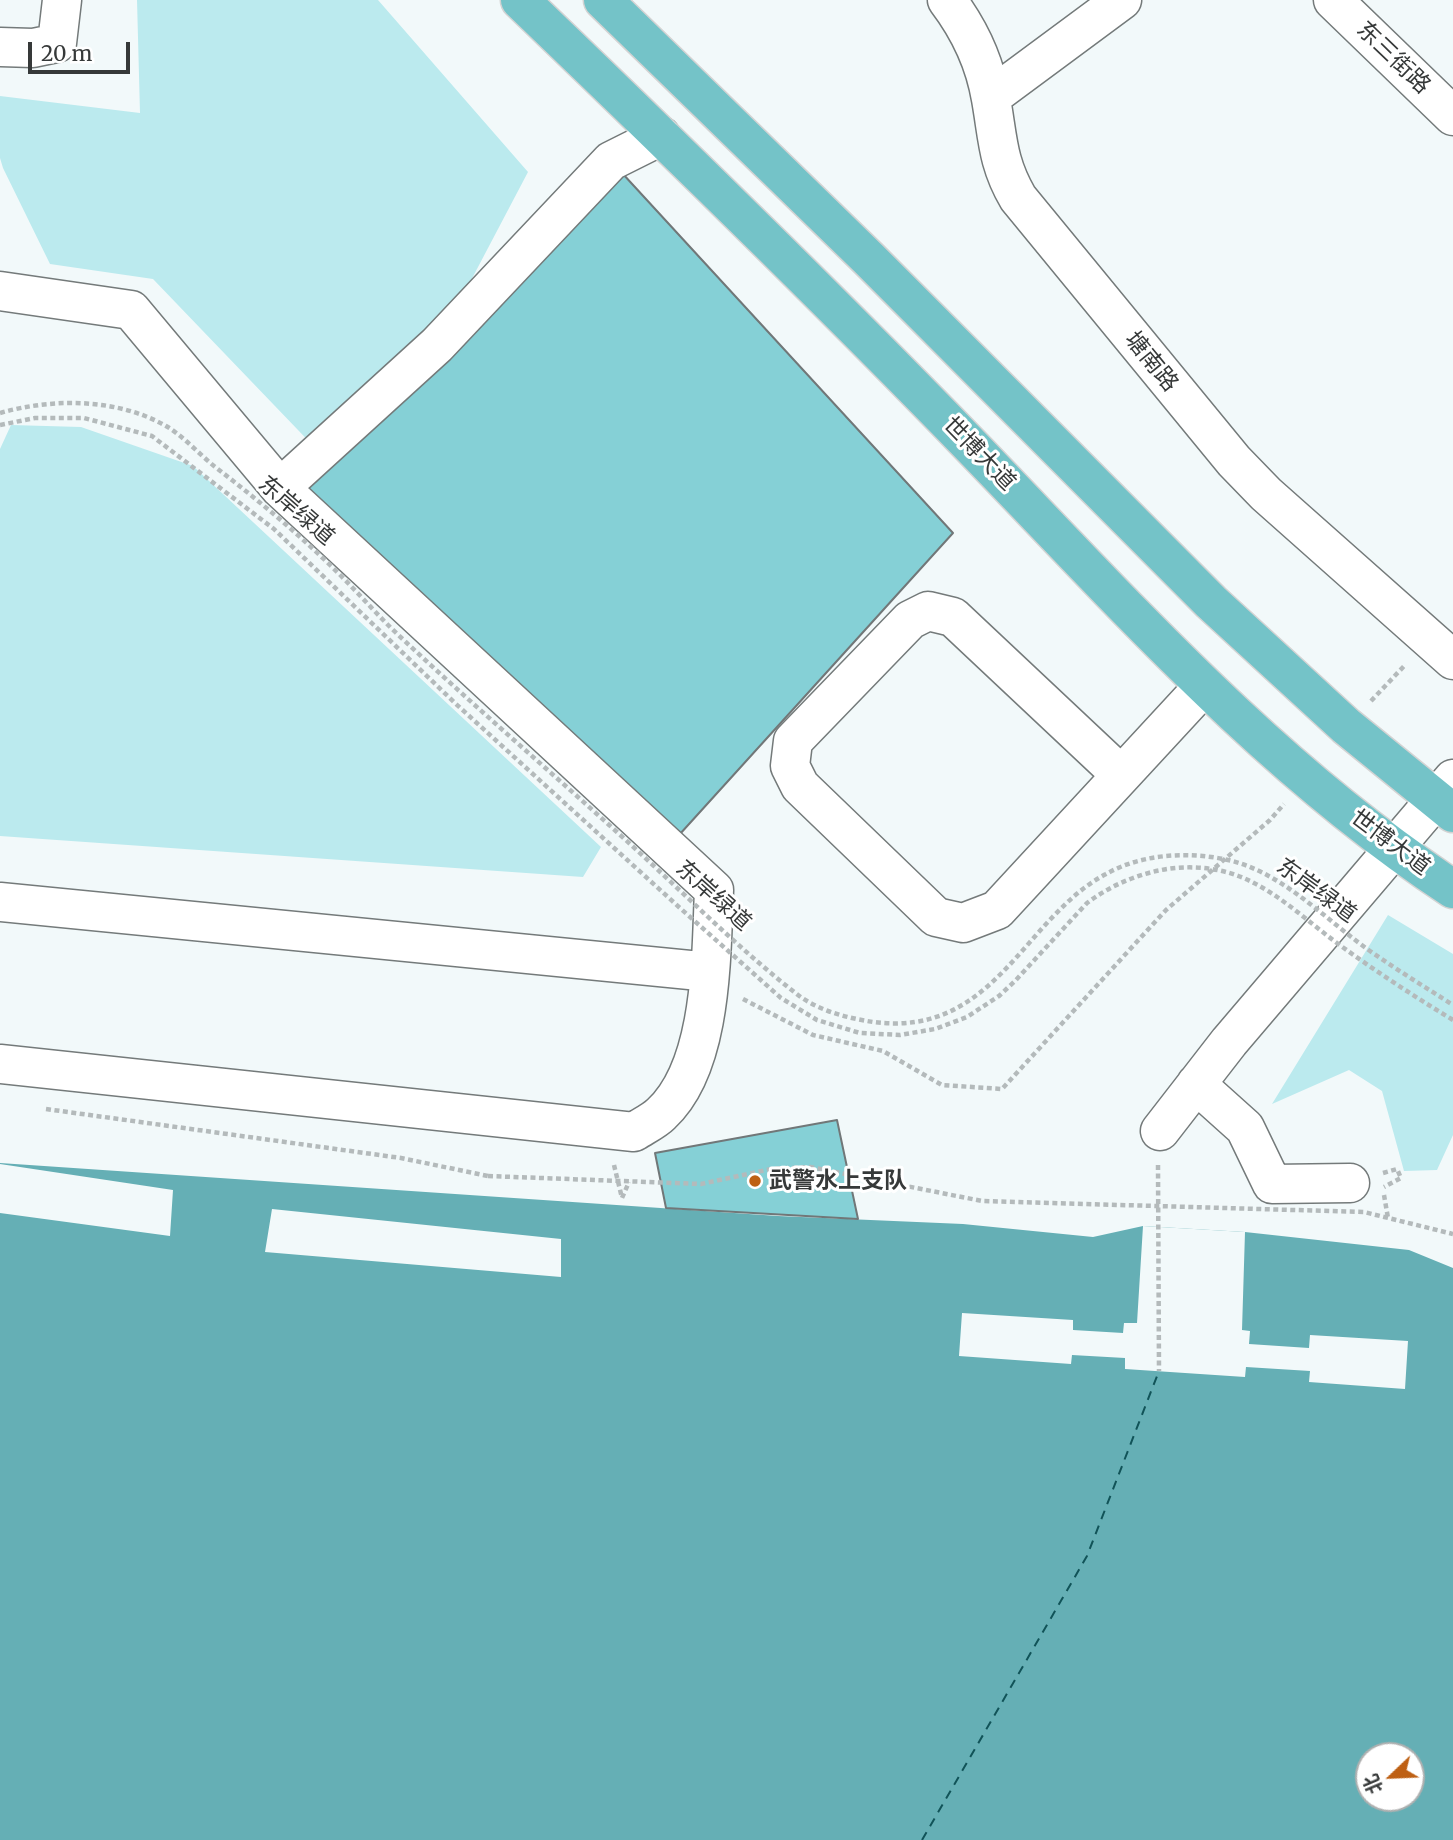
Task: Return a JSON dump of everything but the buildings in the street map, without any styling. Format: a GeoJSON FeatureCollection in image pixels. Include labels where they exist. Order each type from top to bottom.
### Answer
{"type":"FeatureCollection","features":[{"type":"Feature","properties":{"kind":"main road","name":"世博大道"},"geometry":{"type":"LineString","coordinates":[[520,0],[809,278],[1204,686],[1306,778],[1393,850],[1453,889]]}},
{"type":"Feature","properties":{"kind":"main road"},"geometry":{"type":"LineString","coordinates":[[603,0],[869,259],[1211,602],[1346,726],[1447,798]]}},
{"type":"Feature","properties":{"kind":"street"},"geometry":{"type":"LineString","coordinates":[[0,47],[33,48],[57,43],[62,0]]}},
{"type":"Feature","properties":{"kind":"street","name":"塘南路"},"geometry":{"type":"LineString","coordinates":[[947,0],[971,38],[991,97],[996,145],[1004,173],[1018,198],[1234,461],[1440,650]]}},
{"type":"Feature","properties":{"kind":"street"},"geometry":{"type":"LineString","coordinates":[[991,97],[1122,0]]}},
{"type":"Feature","properties":{"kind":"street","name":"东三街路"},"geometry":{"type":"LineString","coordinates":[[1333,0],[1453,116]]}},
{"type":"Feature","properties":{"kind":"street"},"geometry":{"type":"LineString","coordinates":[[280,488],[437,345],[611,161],[661,136]]}},
{"type":"Feature","properties":{"kind":"street"},"geometry":{"type":"LineString","coordinates":[[0,291],[131,310],[280,488],[714,890],[710,972],[703,1030],[685,1079],[662,1113],[634,1132],[0,1064]]}},
{"type":"Feature","properties":{"kind":"street"},"geometry":{"type":"LineString","coordinates":[[1119,774],[953,617],[928,611],[910,620],[793,741],[790,765],[800,786],[936,917],[963,923],[997,910],[1119,774],[1204,686]]}},
{"type":"Feature","properties":{"kind":"street"},"geometry":{"type":"LineString","coordinates":[[1160,1131],[1196,1084],[1393,850],[1447,798]]}},
{"type":"Feature","properties":{"kind":"street"},"geometry":{"type":"LineString","coordinates":[[0,902],[710,972]]}},
{"type":"Feature","properties":{"kind":"street"},"geometry":{"type":"LineString","coordinates":[[1196,1084],[1245,1128],[1272,1184],[1350,1183]]}},
{"type":"Feature","properties":{"kind":"path","name":"东岸绿道"},"geometry":{"type":"LineString","coordinates":[[0,413],[37,405],[81,403],[133,411],[168,427],[262,503],[330,565],[392,628],[735,940],[803,999],[837,1014],[890,1024],[943,1012],[967,1001],[992,984],[1087,886],[1129,864],[1158,857],[1185,855],[1230,860],[1269,876],[1371,952],[1453,1005]]}},
{"type":"Feature","properties":{"kind":"path"},"geometry":{"type":"LineString","coordinates":[[0,425],[35,418],[84,418],[152,436],[274,529],[456,704],[680,908],[781,998],[817,1020],[860,1033],[881,1035],[919,1033],[951,1024],[999,996],[1087,903],[1100,893],[1146,872],[1178,868],[1210,869],[1253,882],[1350,953],[1453,1020]]}},
{"type":"Feature","properties":{"kind":"path"},"geometry":{"type":"LineString","coordinates":[[1346,726],[1440,650]]}},
{"type":"Feature","properties":{"kind":"path"},"geometry":{"type":"LineString","coordinates":[[710,972],[746,1001],[813,1035],[883,1051],[942,1085],[1002,1089],[1166,910],[1270,820],[1306,778]]}},
{"type":"Feature","properties":{"kind":"path"},"geometry":{"type":"LineString","coordinates":[[41,1108],[401,1158],[488,1177],[701,1184],[771,1169],[810,1167],[982,1201],[1364,1212],[1453,1234]]}},
{"type":"Feature","properties":{"kind":"path"},"geometry":{"type":"LineString","coordinates":[[1159,1371],[1157,1187],[1160,1131]]}},
{"type":"Feature","properties":{"kind":"path"},"geometry":{"type":"LineString","coordinates":[[614,1163],[622,1198],[629,1182]]}},
{"type":"Feature","properties":{"kind":"shaded area"},"geometry":{"type":"Polygon","coordinates":[[[137,0],[378,0],[528,172],[437,345],[322,455],[153,279],[50,264],[3,168],[0,158],[0,96],[140,113],[137,0]]]}},
{"type":"Feature","properties":{"kind":"shaded area"},"geometry":{"type":"Polygon","coordinates":[[[11,425],[81,427],[193,466],[601,847],[583,877],[0,836],[0,449],[11,425]]]}},
{"type":"Feature","properties":{"kind":"shaded area"},"geometry":{"type":"Polygon","coordinates":[[[1388,915],[1453,954],[1453,1135],[1437,1170],[1404,1171],[1382,1091],[1349,1070],[1272,1104],[1388,915]]]}},
{"type":"Feature","properties":{"kind":"shaded area"},"geometry":{"type":"Polygon","coordinates":[[[0,1163],[778,1216],[963,1224],[1093,1237],[1143,1226],[1245,1232],[1409,1250],[1453,1268],[1453,1840],[0,1840],[0,1163]]]}},
{"type":"Feature","properties":{"kind":"pier"},"geometry":{"type":"Polygon","coordinates":[[[0,1164],[173,1190],[170,1236],[0,1213],[0,1164]]]}},
{"type":"Feature","properties":{"kind":"pier"},"geometry":{"type":"Polygon","coordinates":[[[272,1209],[561,1239],[561,1277],[265,1252],[272,1209]]]}},
{"type":"Feature","properties":{"kind":"pier"},"geometry":{"type":"Polygon","coordinates":[[[1143,1226],[1245,1232],[1242,1330],[1250,1331],[1249,1344],[1309,1348],[1310,1335],[1408,1341],[1405,1389],[1309,1382],[1310,1371],[1246,1367],[1245,1377],[1125,1369],[1125,1358],[1072,1355],[1071,1364],[959,1356],[962,1313],[1073,1320],[1073,1330],[1123,1333],[1124,1323],[1137,1323],[1143,1226]]]}},
{"type":"Feature","properties":{"kind":"ferry route"},"geometry":{"type":"LineString","coordinates":[[922,1840],[1087,1556],[1159,1371]]}},
{"type":"Feature","properties":{"kind":"place","name":"武警水上支队"},"geometry":{"type":"Point","coordinates":[755,1181]}}]}
